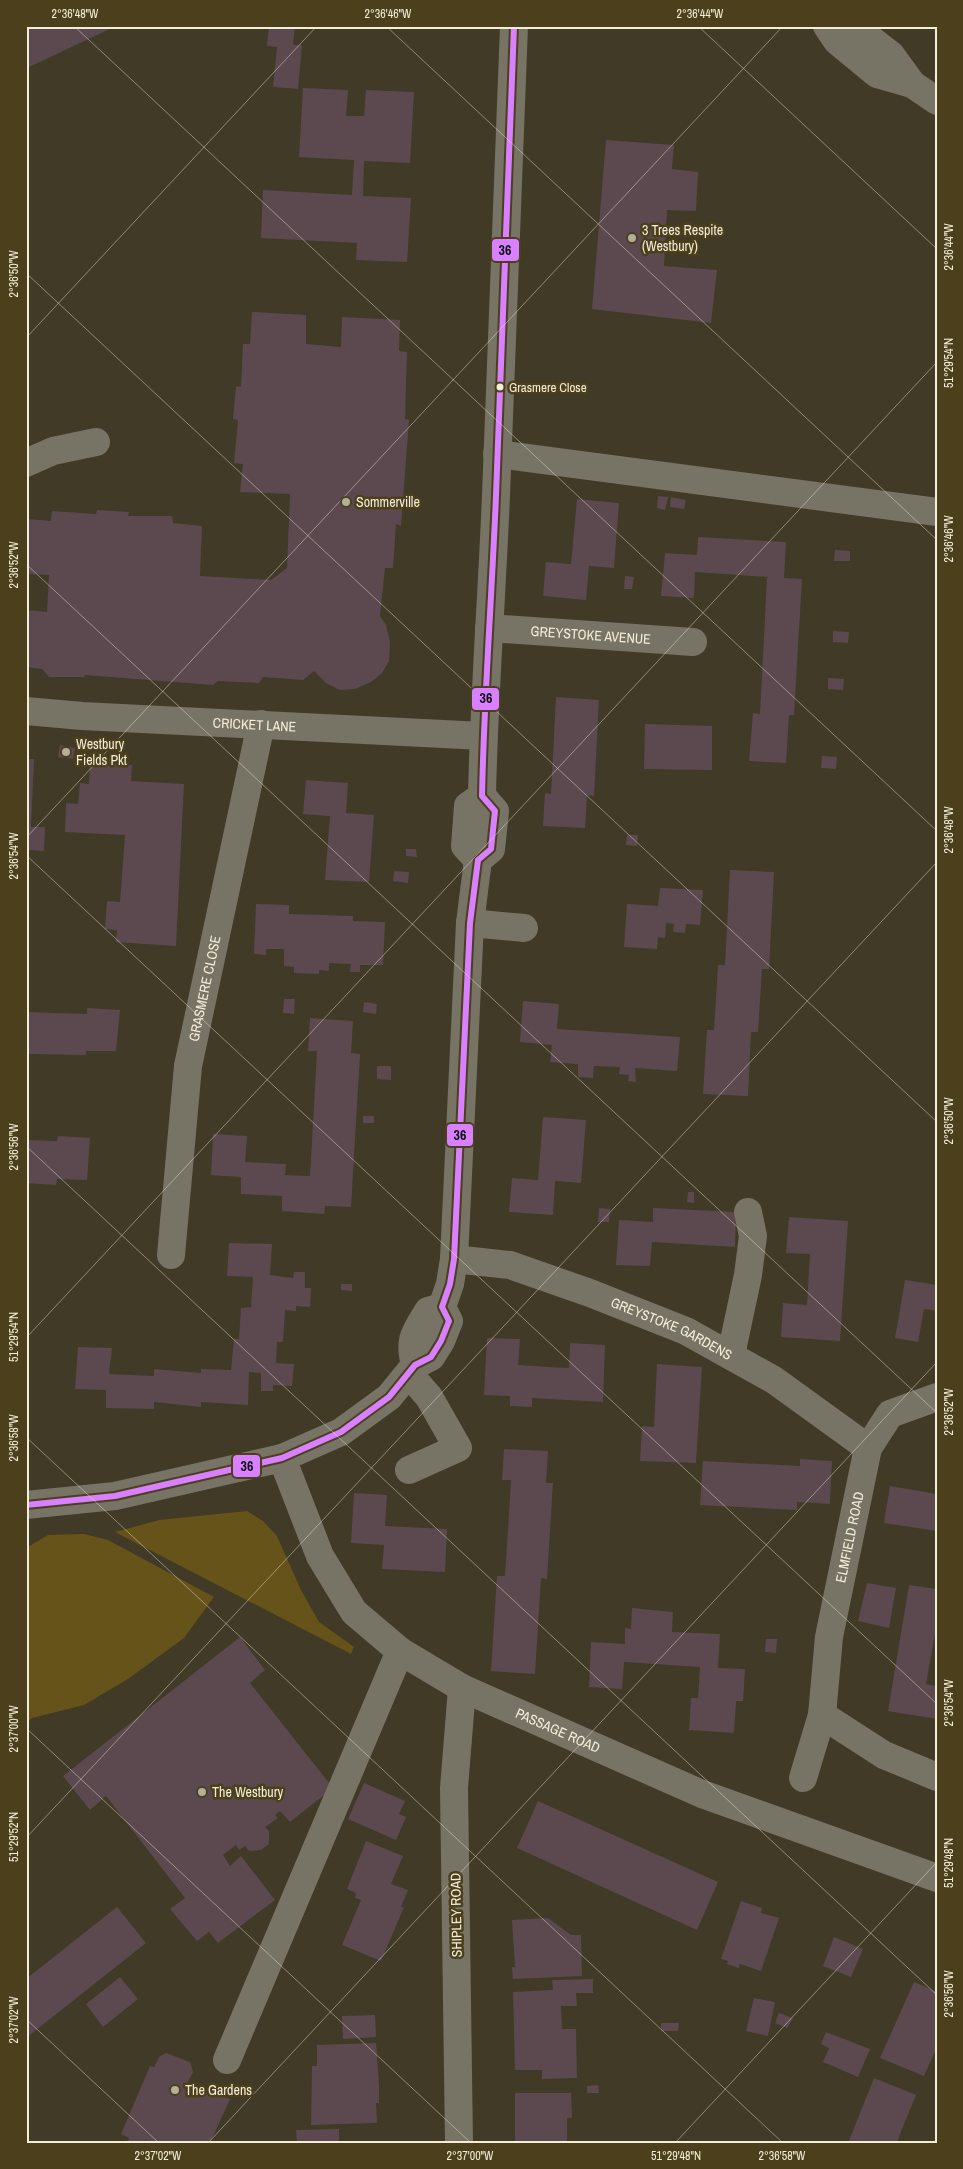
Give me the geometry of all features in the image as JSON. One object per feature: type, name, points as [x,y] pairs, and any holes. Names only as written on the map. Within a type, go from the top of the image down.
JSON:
[{"type":"street","points":[[26,1505],[115,1496],[282,1458],[341,1432],[367,1415],[389,1397],[412,1369],[430,1358],[441,1341],[449,1321],[442,1307],[450,1284],[454,1259],[470,923],[478,860],[465,846],[465,838],[468,806],[482,796],[514,26]]},
{"type":"street","points":[[827,26],[836,41],[877,74],[912,84],[937,101]]},
{"type":"street","points":[[854,26],[891,56],[912,84]]},
{"type":"street","points":[[26,463],[53,452],[96,442]]},
{"type":"street","points":[[497,454],[937,512]]},
{"type":"street","name":"GREYSTOKE AVENUE","points":[[489,628],[693,642]]},
{"type":"street","name":"CRICKET LANE","points":[[26,711],[82,716],[483,736]]},
{"type":"street","name":"GRASMERE CLOSE","points":[[171,1256],[188,1066],[261,724]]},
{"type":"street","points":[[470,923],[524,928]]},
{"type":"street","points":[[731,1356],[748,1275],[753,1236],[748,1212]]},
{"type":"street","name":"GREYSTOKE GARDENS","points":[[454,1259],[510,1265],[590,1292],[686,1331],[774,1380],[868,1448]]},
{"type":"street","points":[[409,1470],[458,1448],[412,1369]]},
{"type":"street","name":"ELMFIELD ROAD","points":[[803,1778],[822,1716],[829,1637],[868,1448],[890,1414],[937,1397]]},
{"type":"street","name":"PASSAGE ROAD","points":[[282,1458],[320,1556],[354,1612],[400,1652],[462,1688],[702,1794],[937,1878]]},
{"type":"street","points":[[227,2060],[400,1652]]},
{"type":"street","name":"SHIPLEY ROAD","points":[[459,2143],[454,1788],[462,1688]]},
{"type":"street","points":[[822,1716],[884,1755],[937,1777]]},
{"type":"shaded area","points":[[247,1511],[263,1521],[277,1536],[301,1590],[319,1622],[354,1647],[351,1654],[115,1532],[159,1520]]},
{"type":"shaded area","points":[[84,1534],[108,1540],[214,1597],[184,1638],[128,1679],[84,1705],[32,1718],[26,1723],[26,1548],[48,1535]]},
{"type":"building","points":[[26,26],[116,26],[27,68]]},
{"type":"building","points":[[269,26],[295,26],[293,45],[302,45],[298,89],[273,87],[277,47],[267,46]]},
{"type":"building","points":[[303,88],[348,90],[346,116],[364,116],[366,90],[414,92],[410,163],[364,161],[363,196],[411,198],[407,262],[356,260],[357,243],[261,238],[263,190],[352,195],[354,160],[299,157]]},
{"type":"building","name":"3 Trees Respite (Westbury)","points":[[606,140],[674,145],[672,169],[698,172],[696,211],[667,210],[664,266],[717,270],[711,323],[592,309]]},
{"type":"building","name":"Sommerville","points":[[252,312],[306,315],[306,344],[341,347],[342,317],[400,320],[399,351],[407,352],[405,419],[409,420],[401,526],[396,524],[393,568],[385,568],[380,616],[386,625],[390,642],[389,661],[382,673],[371,682],[355,689],[340,690],[326,683],[314,671],[303,680],[263,677],[259,683],[218,681],[213,685],[85,675],[84,677],[49,677],[42,669],[26,667],[26,610],[47,612],[49,575],[26,574],[26,519],[51,521],[52,511],[96,514],[97,510],[129,512],[128,516],[172,516],[173,523],[202,526],[200,576],[271,580],[287,568],[290,494],[240,492],[243,464],[234,463],[238,420],[233,419],[236,386],[241,387],[243,344],[250,344]]},
{"type":"building","points":[[658,496],[668,497],[665,510],[657,508]]},
{"type":"building","points":[[671,497],[686,500],[684,509],[670,507]]},
{"type":"building","points":[[577,499],[619,503],[614,568],[589,566],[586,600],[543,596],[546,562],[571,564]]},
{"type":"building","points":[[698,537],[786,542],[784,578],[802,579],[794,715],[789,715],[786,763],[749,761],[753,713],[760,714],[767,578],[769,577],[695,572],[694,598],[661,596],[665,553],[697,555]]},
{"type":"building","points":[[835,550],[850,551],[850,561],[834,561]]},
{"type":"building","points":[[625,576],[634,577],[632,589],[624,589]]},
{"type":"building","points":[[833,631],[849,632],[848,643],[833,642]]},
{"type":"building","points":[[828,678],[844,679],[843,690],[828,689]]},
{"type":"building","points":[[556,697],[599,700],[594,796],[587,795],[585,828],[543,826],[545,793],[551,794]]},
{"type":"building","points":[[645,724],[712,726],[712,770],[644,769]]},
{"type":"building","name":"Westbury Fields Pkt","points":[[60,745],[75,748],[73,759],[58,757]]},
{"type":"building","points":[[822,756],[837,757],[836,769],[821,768]]},
{"type":"building","points":[[26,759],[34,759],[31,827],[45,827],[44,851],[28,850],[28,864]]},
{"type":"building","points":[[90,763],[132,765],[131,781],[184,784],[176,946],[116,942],[117,930],[105,929],[107,901],[120,902],[125,835],[65,832],[66,803],[78,804],[80,783],[89,784]]},
{"type":"building","points":[[306,780],[348,783],[346,813],[374,815],[369,882],[325,880],[330,816],[303,814]]},
{"type":"building","points":[[627,835],[638,835],[637,846],[626,845]]},
{"type":"building","points":[[406,849],[416,849],[417,857],[406,856]]},
{"type":"building","points":[[730,870],[774,872],[769,969],[762,969],[758,1032],[751,1032],[748,1096],[703,1094],[707,1030],[714,1030],[718,965],[725,965]]},
{"type":"building","points":[[394,871],[409,872],[408,883],[393,881]]},
{"type":"building","points":[[660,888],[703,890],[700,925],[686,924],[685,933],[673,932],[674,924],[666,923],[665,938],[658,937],[657,949],[624,947],[627,904],[658,906]]},
{"type":"building","points":[[256,904],[289,905],[289,914],[353,916],[353,921],[385,922],[383,965],[360,965],[360,972],[350,972],[351,964],[329,963],[329,971],[319,970],[319,974],[294,973],[294,967],[284,966],[284,949],[266,949],[266,955],[254,954]]},
{"type":"building","points":[[284,999],[295,999],[294,1014],[283,1013]]},
{"type":"building","points":[[523,1001],[559,1004],[557,1029],[680,1037],[677,1071],[635,1068],[636,1082],[628,1081],[629,1075],[619,1074],[620,1067],[594,1066],[593,1078],[578,1077],[578,1064],[550,1062],[552,1045],[520,1042]]},
{"type":"building","points":[[364,1002],[377,1004],[376,1014],[363,1012]]},
{"type":"building","points":[[87,1008],[120,1010],[116,1051],[86,1051],[86,1055],[26,1054],[26,1012],[87,1014]]},
{"type":"building","points":[[310,1018],[353,1021],[351,1053],[360,1054],[351,1207],[325,1206],[324,1214],[282,1211],[282,1196],[241,1194],[241,1177],[211,1175],[213,1134],[247,1136],[245,1162],[286,1164],[285,1175],[310,1176],[317,1051],[308,1051]]},
{"type":"building","points":[[377,1066],[391,1066],[391,1080],[377,1079]]},
{"type":"building","points":[[363,1116],[374,1116],[374,1123],[363,1123]]},
{"type":"building","points":[[543,1117],[586,1120],[581,1183],[555,1181],[553,1215],[509,1212],[512,1178],[538,1180]]},
{"type":"building","points":[[58,1136],[90,1138],[87,1180],[57,1179],[56,1185],[26,1183],[26,1140],[57,1141]]},
{"type":"building","points":[[688,1192],[694,1192],[694,1203],[687,1202]]},
{"type":"building","points":[[599,1208],[610,1209],[609,1222],[598,1222]]},
{"type":"building","points":[[653,1208],[736,1212],[735,1247],[652,1242],[650,1266],[616,1265],[619,1220],[653,1222]]},
{"type":"building","points":[[789,1217],[848,1221],[840,1341],[781,1337],[783,1303],[807,1305],[810,1254],[786,1253]]},
{"type":"building","points":[[229,1243],[272,1244],[270,1275],[293,1278],[294,1272],[305,1272],[305,1288],[311,1288],[310,1307],[296,1306],[296,1311],[285,1310],[283,1342],[277,1342],[276,1363],[294,1364],[292,1386],[273,1385],[273,1391],[261,1391],[261,1373],[249,1372],[248,1405],[201,1402],[201,1407],[154,1402],[154,1409],[106,1408],[106,1390],[75,1389],[78,1347],[112,1348],[109,1374],[154,1376],[154,1369],[201,1373],[201,1369],[231,1370],[234,1339],[239,1339],[241,1308],[251,1307],[253,1277],[227,1276]]},
{"type":"building","points":[[905,1280],[937,1285],[937,1311],[924,1309],[918,1342],[895,1338]]},
{"type":"building","points":[[341,1284],[352,1284],[352,1291],[341,1290]]},
{"type":"building","points":[[487,1338],[520,1339],[518,1365],[548,1367],[569,1368],[570,1343],[605,1345],[603,1402],[532,1398],[532,1407],[510,1406],[510,1396],[484,1395]]},
{"type":"building","points":[[657,1364],[702,1367],[696,1463],[640,1461],[642,1426],[654,1427]]},
{"type":"building","points":[[504,1449],[548,1451],[546,1483],[553,1483],[547,1579],[541,1578],[535,1674],[491,1671],[497,1576],[505,1576],[511,1480],[502,1480]]},
{"type":"building","points":[[800,1459],[832,1461],[830,1504],[797,1502],[797,1510],[700,1505],[703,1461],[800,1466]]},
{"type":"building","points":[[890,1486],[937,1494],[937,1531],[884,1523]]},
{"type":"building","points":[[354,1493],[387,1495],[385,1526],[447,1529],[445,1572],[382,1569],[384,1545],[351,1543]]},
{"type":"building","points":[[867,1583],[896,1588],[889,1628],[858,1621]]},
{"type":"building","points":[[909,1585],[937,1589],[937,1623],[926,1684],[937,1686],[937,1719],[888,1711]]},
{"type":"building","points":[[632,1608],[673,1612],[672,1632],[720,1634],[718,1668],[745,1669],[743,1701],[736,1701],[734,1733],[689,1730],[691,1698],[698,1698],[700,1667],[624,1662],[622,1689],[589,1687],[591,1642],[625,1644],[625,1628],[631,1629]]},
{"type":"building","name":"The Westbury","points":[[240,1637],[265,1670],[250,1683],[333,1788],[290,1822],[280,1811],[275,1815],[278,1818],[265,1827],[269,1831],[269,1844],[261,1850],[249,1851],[245,1846],[239,1850],[236,1845],[223,1855],[230,1866],[241,1856],[275,1900],[218,1943],[209,1932],[197,1941],[170,1909],[185,1898],[106,1796],[90,1810],[63,1776]]},
{"type":"building","points":[[766,1639],[777,1639],[776,1653],[765,1652]]},
{"type":"building","points":[[364,1783],[405,1801],[399,1814],[406,1817],[396,1840],[348,1819]]},
{"type":"building","points":[[538,1801],[718,1882],[697,1930],[517,1848]]},
{"type":"building","points":[[366,1841],[403,1856],[391,1884],[408,1890],[401,1907],[404,1907],[381,1961],[342,1945],[361,1900],[355,1898],[356,1893],[347,1889]]},
{"type":"building","points":[[741,1901],[762,1908],[761,1913],[779,1918],[761,1971],[740,1964],[739,1968],[727,1964],[728,1961],[721,1959]]},
{"type":"building","points":[[117,1907],[146,1943],[26,2038],[26,1979]]},
{"type":"building","points":[[548,1918],[571,1935],[581,1935],[582,1976],[513,1979],[512,1967],[515,1967],[512,1920]]},
{"type":"building","points":[[834,1937],[863,1949],[851,1977],[823,1966]]},
{"type":"building","points":[[120,1977],[138,1999],[103,2027],[86,2004]]},
{"type":"building","points":[[593,1979],[593,1993],[576,1993],[577,2006],[561,2006],[562,2029],[576,2029],[577,2078],[542,2079],[542,2070],[515,2070],[513,1992],[553,1990],[552,1980]]},
{"type":"building","points":[[914,1982],[937,1992],[937,2047],[924,2076],[880,2058]]},
{"type":"building","points":[[754,1998],[775,2002],[768,2036],[746,2031]]},
{"type":"building","points":[[779,2013],[793,2018],[787,2028],[775,2023]]},
{"type":"building","points":[[375,2015],[376,2037],[343,2039],[342,2016]]},
{"type":"building","points":[[661,2023],[679,2023],[678,2031],[661,2031]]},
{"type":"building","points":[[826,2032],[870,2049],[858,2077],[823,2062],[829,2048],[821,2044]]},
{"type":"building","points":[[376,2043],[379,2085],[379,2103],[376,2103],[377,2123],[311,2125],[312,2066],[317,2066],[317,2045]]},
{"type":"building","name":"The Gardens","points":[[166,2053],[190,2062],[193,2072],[188,2082],[230,2099],[210,2143],[127,2143],[129,2138],[121,2134],[150,2066],[154,2067],[159,2057]]},
{"type":"building","points":[[874,2078],[916,2095],[897,2143],[848,2143]]},
{"type":"building","points":[[598,2085],[599,2093],[587,2093],[587,2086]]},
{"type":"building","points":[[515,2093],[571,2093],[572,2118],[567,2118],[567,2143],[515,2143]]},
{"type":"building","points":[[339,2129],[339,2143],[297,2143],[296,2130]]},
{"type":"transit line","name":"36","points":[[26,1505],[115,1496],[282,1458],[341,1432],[389,1397],[415,1365],[431,1357],[441,1341],[449,1321],[442,1307],[450,1284],[454,1259],[470,923],[478,860],[491,849],[495,811],[482,796],[514,26]]},
{"type":"place","name":"3 Trees Respite (Westbury)","points":[[632,238]]},
{"type":"place","name":"Grasmere Close","points":[[500,387]]},
{"type":"place","name":"Sommerville","points":[[346,502]]},
{"type":"place","name":"Westbury Fields Pkt","points":[[66,752]]},
{"type":"place","name":"The Westbury","points":[[202,1792]]},
{"type":"place","name":"The Gardens","points":[[175,2090]]}]
